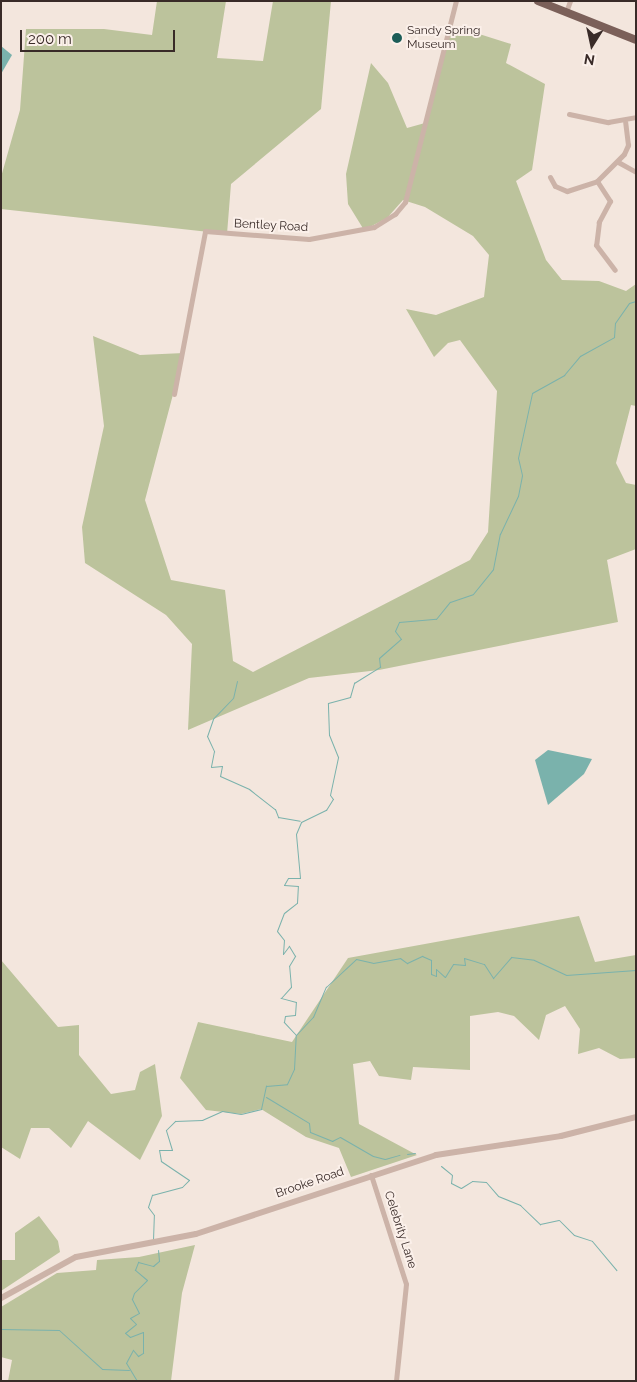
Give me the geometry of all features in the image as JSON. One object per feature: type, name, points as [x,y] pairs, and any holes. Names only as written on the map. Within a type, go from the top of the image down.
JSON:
[{"type":"main road","points":[[538,1],[636,40]]},
{"type":"street","name":"Bentley Road","points":[[174,394],[205,232],[309,239],[374,227],[405,202],[456,1]]},
{"type":"street","points":[[566,12],[570,1]]},
{"type":"street","points":[[569,114],[625,122],[636,117]]},
{"type":"street","points":[[550,177],[555,186],[568,191],[597,181],[618,162],[628,145],[625,122]]},
{"type":"street","points":[[618,162],[636,172]]},
{"type":"street","points":[[597,181],[610,201],[599,222],[596,245],[616,270]]},
{"type":"street","name":"Brooke Road","points":[[1,1298],[67,1259],[196,1234],[370,1175],[436,1155],[561,1136],[636,1117]]},
{"type":"street","name":"Celebrity Lane","points":[[370,1175],[406,1284],[396,1381]]},
{"type":"green space","points":[[157,1],[226,1],[217,58],[263,61],[273,1],[331,1],[321,109],[231,184],[227,234],[1,209],[1,177],[20,110],[26,29],[104,29],[152,35]]},
{"type":"green space","points":[[457,27],[511,44],[506,63],[545,84],[532,170],[516,181],[546,260],[562,280],[599,281],[626,291],[636,284],[636,406],[631,405],[616,463],[626,483],[636,485],[636,549],[607,560],[618,622],[379,670],[309,678],[188,730],[192,644],[166,615],[85,563],[82,527],[104,426],[93,336],[140,355],[184,353],[145,500],[171,580],[225,590],[233,661],[253,672],[470,560],[488,532],[497,391],[460,340],[448,343],[434,357],[406,309],[436,315],[484,297],[489,255],[473,236],[425,207],[403,200],[387,218],[364,230],[348,204],[346,174],[371,63],[388,83],[407,128],[425,123],[448,30]]},
{"type":"green space","points":[[579,916],[595,962],[636,955],[636,1058],[620,1059],[599,1048],[578,1054],[580,1029],[565,1006],[546,1015],[539,1040],[514,1016],[498,1012],[470,1016],[470,1070],[413,1067],[411,1080],[379,1076],[370,1061],[353,1064],[359,1124],[417,1155],[351,1177],[339,1148],[306,1137],[261,1109],[241,1114],[206,1110],[180,1078],[198,1022],[292,1042],[348,958]]},
{"type":"green space","points":[[1,960],[58,1027],[79,1025],[79,1055],[111,1094],[135,1090],[140,1072],[155,1064],[162,1116],[140,1160],[88,1121],[71,1148],[49,1128],[31,1128],[20,1159],[1,1147]]},
{"type":"green space","points":[[39,1216],[58,1241],[60,1252],[1,1291],[1,1260],[15,1260],[15,1233]]},
{"type":"green space","points":[[195,1245],[182,1293],[171,1381],[8,1381],[12,1360],[1,1357],[1,1307],[57,1273],[96,1270],[97,1260],[139,1257]]},
{"type":"water","points":[[1,46],[12,55],[1,74]]},
{"type":"water","points":[[548,750],[592,759],[584,774],[548,805],[535,760]]},
{"type":"waterway","points":[[153,1240],[154,1215],[148,1207],[152,1195],[182,1187],[189,1180],[161,1161],[159,1150],[172,1150],[166,1130],[175,1121],[202,1120],[222,1111],[241,1114],[261,1109],[266,1086],[287,1084],[294,1069],[296,1035],[284,1022],[285,1016],[295,1015],[296,1002],[281,998],[291,987],[289,966],[295,956],[289,946],[283,954],[284,940],[277,931],[284,913],[297,903],[298,886],[284,885],[288,878],[300,878],[296,834],[301,822],[326,810],[333,799],[330,795],[338,757],[329,735],[328,703],[350,697],[354,683],[380,667],[379,658],[401,639],[395,631],[399,622],[436,619],[450,602],[473,594],[493,569],[500,534],[518,496],[522,475],[518,458],[532,393],[564,375],[580,356],[614,337],[615,323],[629,303],[636,301]]},
{"type":"waterway","points":[[237,681],[233,698],[213,719],[207,736],[214,751],[211,767],[222,766],[220,776],[249,789],[275,809],[278,817],[300,821]]},
{"type":"waterway","points":[[296,1035],[313,1017],[326,987],[356,959],[373,963],[400,958],[407,963],[422,956],[431,960],[431,974],[436,976],[436,969],[445,977],[453,964],[465,965],[464,958],[484,964],[493,978],[511,957],[534,960],[566,975],[636,970]]},
{"type":"waterway","points":[[266,1097],[309,1123],[310,1132],[332,1141],[340,1137],[373,1156],[385,1159],[399,1155]]},
{"type":"waterway","points":[[407,1154],[415,1153]]},
{"type":"waterway","points":[[441,1166],[452,1175],[451,1183],[461,1188],[472,1181],[486,1182],[498,1196],[520,1205],[540,1224],[559,1220],[574,1235],[592,1241],[616,1270]]},
{"type":"waterway","points":[[137,1381],[126,1363],[133,1350],[138,1356],[143,1353],[143,1332],[130,1337],[125,1333],[136,1324],[130,1318],[139,1313],[132,1299],[134,1293],[147,1280],[135,1270],[138,1262],[153,1266],[159,1261],[158,1250]]},
{"type":"waterway","points":[[1,1329],[59,1330],[102,1369],[129,1370]]},
{"type":"place","name":"Sandy Spring Museum","points":[[397,38]]}]
